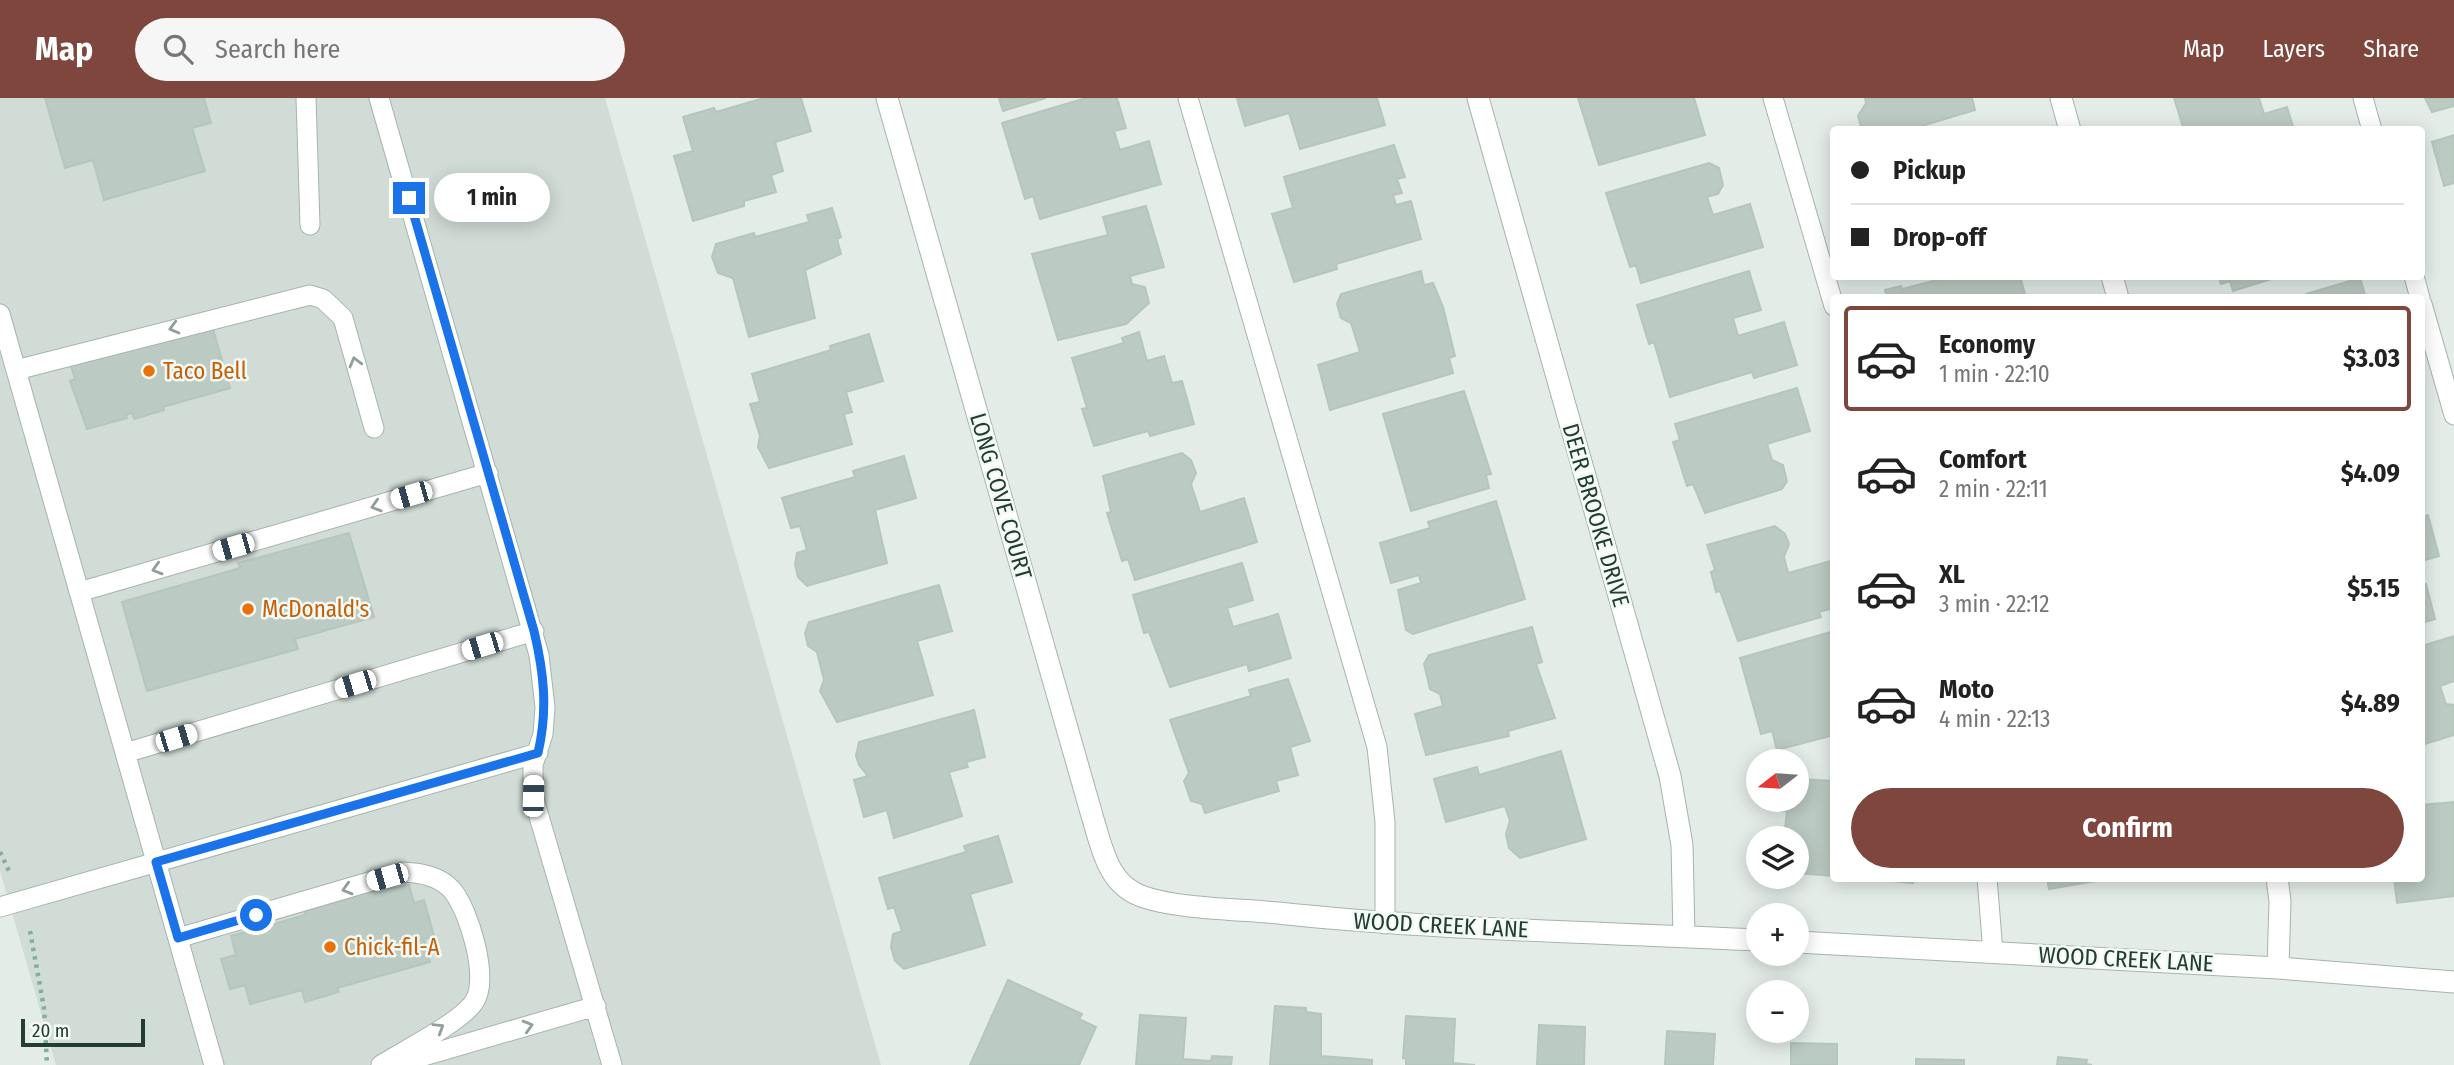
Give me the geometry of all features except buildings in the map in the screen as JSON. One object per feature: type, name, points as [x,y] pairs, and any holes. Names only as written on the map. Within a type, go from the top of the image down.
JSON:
[{"type":"street","name":"LONG COVE COURT","points":[[887,98],[1093,819],[1108,867],[1126,887]]},
{"type":"street","name":"DEER BROOKE DRIVE","points":[[1478,98],[1670,776],[1682,845],[1685,936]]},
{"type":"street","points":[[2061,98],[2069,126]]},
{"type":"street","points":[[2278,882],[2280,901],[2278,968]]},
{"type":"street","name":"WOOD CREEK LANE","points":[[1126,887],[1141,896],[1177,903],[1385,924],[1746,939]]},
{"type":"street","name":"WOOD CREEK LANE","points":[[1809,943],[2278,968],[2454,982]]},
{"type":"lane","points":[[306,98],[310,225]]},
{"type":"lane","points":[[379,98],[534,631],[544,680],[545,707],[538,753],[533,765],[533,796],[612,1065]]},
{"type":"lane","points":[[1188,98],[1377,747],[1385,821],[1385,924]]},
{"type":"lane","points":[[1773,98],[1830,294]]},
{"type":"lane","points":[[2363,98],[2371,126]]},
{"type":"lane","points":[[16,370],[310,295],[323,299],[343,318],[374,428]]},
{"type":"lane","points":[[0,314],[214,1065]]},
{"type":"lane","points":[[2425,314],[2454,415]]},
{"type":"lane","points":[[79,592],[488,473]]},
{"type":"lane","points":[[125,753],[534,631]]},
{"type":"lane","points":[[0,906],[538,753]]},
{"type":"lane","points":[[178,938],[404,872],[437,878],[451,889],[461,903],[482,973],[481,987],[467,1011],[382,1065]]},
{"type":"lane","points":[[1987,882],[1993,952]]},
{"type":"lane","points":[[391,1065],[596,1006]]},
{"type":"path","points":[[0,852],[22,901],[41,984],[47,1065]]},
{"type":"shaded area","points":[[0,98],[605,98],[881,1065],[56,1065],[0,871]]},
{"type":"place","name":"Taco Bell","points":[[149,371]]},
{"type":"place","name":"McDonald's","points":[[248,609]]},
{"type":"place","name":"Chick-fil-A","points":[[330,947]]},
{"type":"route","points":[[256,915],[178,938],[156,862],[538,753],[545,707],[540,655],[409,198]]}]
